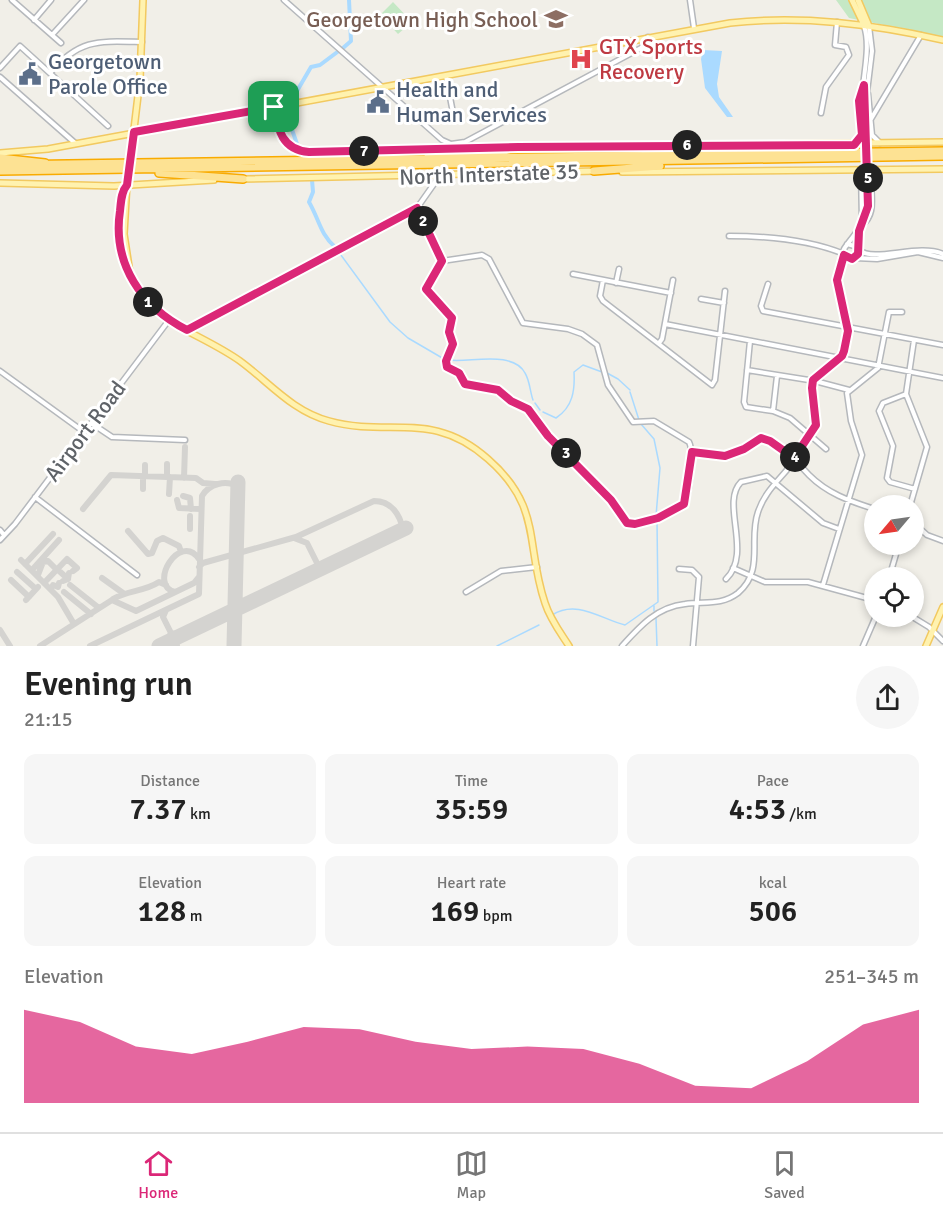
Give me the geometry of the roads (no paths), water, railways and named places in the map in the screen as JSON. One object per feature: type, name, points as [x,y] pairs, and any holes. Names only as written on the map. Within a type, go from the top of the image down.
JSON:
[{"type":"highway","points":[[614,146],[757,150],[772,154]]},
{"type":"highway","points":[[355,160],[505,151],[518,147]]},
{"type":"highway","points":[[0,165],[943,151]]},
{"type":"highway","points":[[0,171],[933,156],[943,158]]},
{"type":"highway","points":[[0,158],[34,159],[50,164]]},
{"type":"highway","points":[[594,171],[722,160]]},
{"type":"highway","points":[[117,169],[243,179]]},
{"type":"main road","points":[[130,273],[124,229],[127,182],[137,115],[143,0]]},
{"type":"main road","points":[[852,0],[866,25]]},
{"type":"main road","points":[[858,0],[866,25]]},
{"type":"main road","points":[[0,153],[75,144],[648,36],[750,20],[837,21],[943,40]]},
{"type":"main road","name":"North Interstate 35","points":[[274,107],[283,139],[293,148],[309,152],[943,142]]},
{"type":"main road","points":[[137,115],[141,126],[149,130]]},
{"type":"main road","name":"North Interstate 35","points":[[0,183],[114,186],[127,182],[441,174],[594,171],[862,172],[943,169]]},
{"type":"main road","points":[[127,182],[123,193],[118,239],[122,260],[145,298],[169,320],[230,354],[286,400],[316,416],[346,425],[421,427],[448,434],[472,447],[502,472],[520,498],[533,534],[537,567],[548,612],[569,646]]},
{"type":"main road","points":[[114,186],[123,193]]},
{"type":"main road","points":[[926,646],[943,607]]},
{"type":"street","points":[[34,20],[51,0]]},
{"type":"street","points":[[52,35],[84,0]]},
{"type":"street","points":[[284,0],[442,140],[451,144],[465,142],[641,48],[648,42],[648,36]]},
{"type":"street","points":[[690,0],[694,28]]},
{"type":"street","points":[[15,1],[61,43]]},
{"type":"street","points":[[821,113],[828,82],[849,55],[846,47],[835,45],[837,21]]},
{"type":"street","points":[[842,267],[853,258],[858,248],[859,231],[868,206],[865,106],[868,57],[866,25]]},
{"type":"street","points":[[871,119],[877,105],[922,35]]},
{"type":"street","points":[[50,73],[70,52],[90,43],[142,42]]},
{"type":"street","points":[[0,68],[20,46],[108,126]]},
{"type":"street","points":[[446,75],[453,113]]},
{"type":"street","points":[[0,77],[75,144]]},
{"type":"street","points":[[854,145],[862,135],[859,101],[866,85]]},
{"type":"street","points":[[865,106],[877,105]]},
{"type":"street","points":[[865,106],[871,119],[873,135],[880,144]]},
{"type":"street","points":[[862,135],[866,138],[873,135]]},
{"type":"street","points":[[861,225],[867,221],[872,211],[872,175],[876,170]]},
{"type":"street","points":[[861,225],[862,172],[872,175]]},
{"type":"street","points":[[187,330],[417,208],[441,174]]},
{"type":"street","points":[[417,208],[442,261]]},
{"type":"street","points":[[622,646],[639,627],[656,614],[674,606],[714,603],[730,598],[743,587],[751,575],[756,558],[757,515],[764,498],[811,434],[817,417],[812,382],[816,374],[839,358],[844,351],[847,327],[838,283],[847,244],[859,231]]},
{"type":"street","points":[[729,236],[752,236],[834,249],[853,258],[909,252],[935,252],[943,256]]},
{"type":"street","points":[[834,249],[854,244],[867,254],[884,256]]},
{"type":"street","points":[[487,257],[505,285],[521,321],[576,332],[597,345],[608,385],[633,422],[654,421],[683,437],[692,452],[684,504],[658,518],[629,524],[621,517],[609,497],[548,436],[528,409],[511,401],[498,390],[465,384],[459,373],[448,369],[446,363],[453,344],[449,332],[452,318],[426,289],[442,261],[487,257]]},
{"type":"street","points":[[616,283],[619,269]]},
{"type":"street","points":[[573,274],[671,293]]},
{"type":"street","points":[[603,280],[601,298],[715,384],[725,291]]},
{"type":"street","points":[[659,343],[673,280]]},
{"type":"street","points":[[768,284],[761,306],[763,311],[943,345]]},
{"type":"street","points":[[701,299],[724,303]]},
{"type":"street","points":[[823,585],[862,455],[849,411],[847,395],[849,390],[876,371],[879,366],[889,312],[902,312]]},
{"type":"street","name":"Airport Road","points":[[0,540],[169,320]]},
{"type":"street","points":[[665,324],[943,378]]},
{"type":"street","points":[[913,495],[927,447],[906,394],[915,340]]},
{"type":"street","points":[[750,341],[744,404],[748,408],[773,411],[790,418],[826,449]]},
{"type":"street","points":[[747,370],[849,390]]},
{"type":"street","points":[[0,371],[84,432]]},
{"type":"street","points":[[773,411],[777,376]]},
{"type":"street","points":[[906,394],[881,404],[879,411],[893,446],[886,478],[890,482],[915,489]]},
{"type":"street","points":[[91,423],[112,437],[185,440]]},
{"type":"street","points":[[692,452],[725,456],[744,449],[761,438],[770,441],[794,458],[810,476],[835,495],[864,506]]},
{"type":"street","points":[[726,579],[733,568],[738,548],[734,500],[736,488],[741,482],[763,476],[775,483],[823,523],[839,529]]},
{"type":"street","points":[[35,497],[137,575]]},
{"type":"street","points":[[0,530],[4,535]]},
{"type":"street","points":[[924,532],[943,541]]},
{"type":"street","points":[[466,592],[501,571],[537,567]]},
{"type":"street","points":[[733,568],[775,584],[808,582],[864,597]]},
{"type":"street","points":[[679,569],[692,570],[699,576],[693,646]]},
{"type":"street","points":[[924,625],[943,641]]},
{"type":"street","points":[[863,646],[871,627]]},
{"type":"water","points":[[703,50],[722,51],[717,84],[719,97],[733,117],[727,117],[705,88],[701,59]]},
{"type":"waterway","points":[[343,48],[351,41],[349,0]]},
{"type":"waterway","points":[[297,99],[297,91],[311,67],[320,65],[340,50]]},
{"type":"waterway","points":[[297,144],[290,124],[298,105]]},
{"type":"waterway","points":[[312,180],[313,192],[309,202],[323,232],[335,247]]},
{"type":"waterway","points":[[338,251],[390,322],[408,338],[444,359]]},
{"type":"waterway","points":[[449,360],[490,359],[511,362],[525,373],[533,400]]},
{"type":"waterway","points":[[543,412],[556,418],[562,414],[572,398],[574,372],[583,365],[602,372]]},
{"type":"waterway","points":[[607,373],[630,390]]},
{"type":"waterway","points":[[630,392],[639,420]]},
{"type":"waterway","points":[[535,403],[540,410]]},
{"type":"waterway","points":[[641,424],[654,439],[660,468],[656,516]]},
{"type":"waterway","points":[[552,615],[571,609],[580,610],[625,625],[658,602],[657,521]]},
{"type":"waterway","points":[[654,606],[654,611]]},
{"type":"waterway","points":[[656,618],[657,646]]},
{"type":"waterway","points":[[497,646],[539,625]]},
{"type":"place","name":"Georgetown High School","points":[[556,19]]},
{"type":"place","name":"GTX Sports Recovery","points":[[581,59]]},
{"type":"place","name":"Georgetown Parole Office","points":[[30,74]]},
{"type":"place","name":"Health and Human Services","points":[[378,102]]}]
